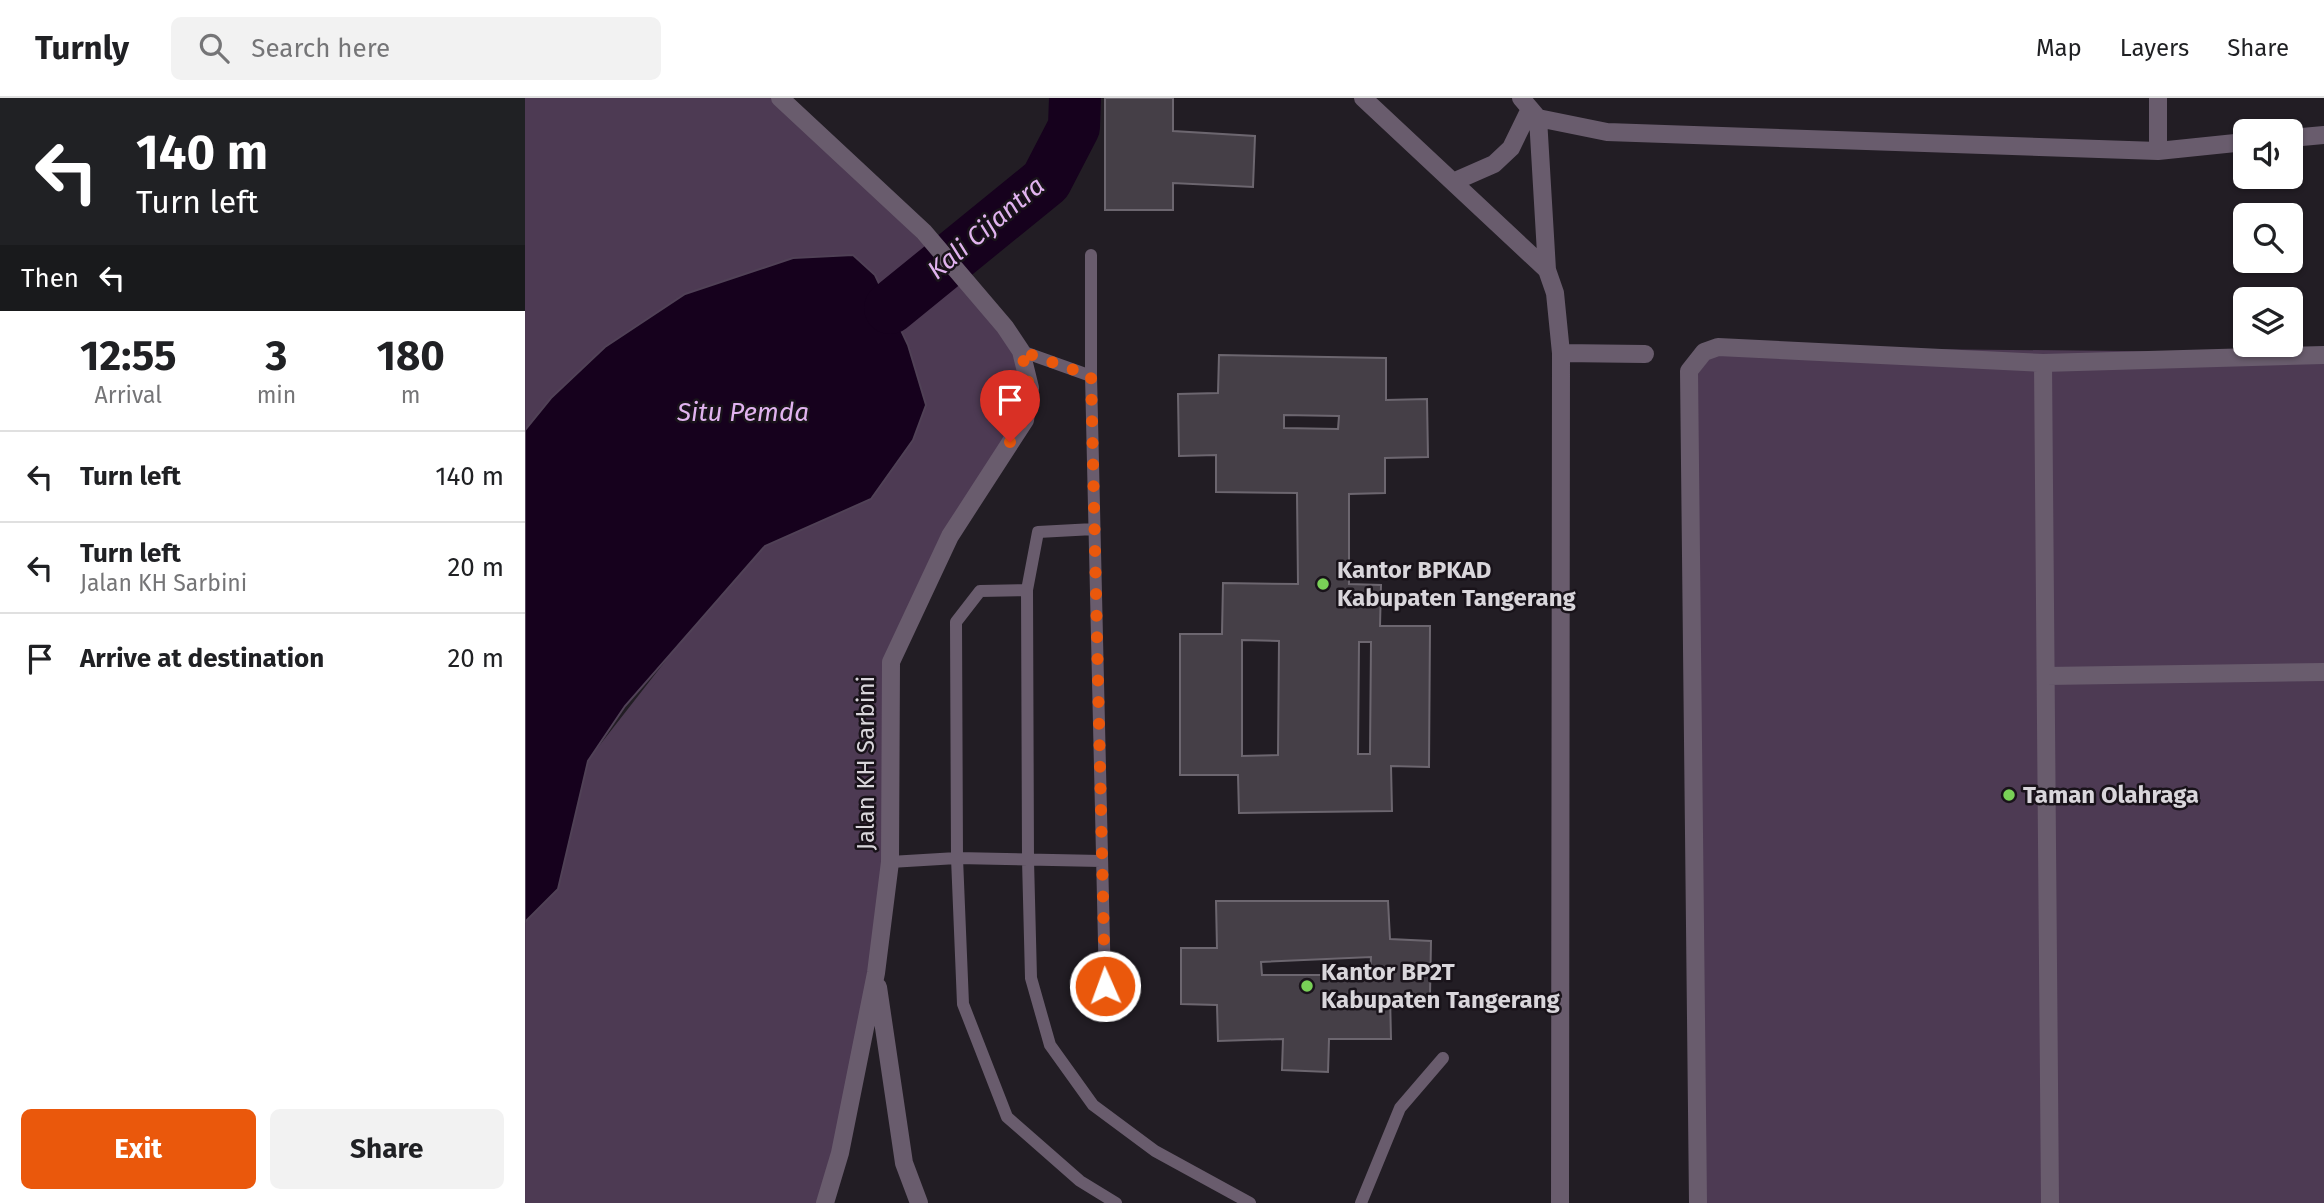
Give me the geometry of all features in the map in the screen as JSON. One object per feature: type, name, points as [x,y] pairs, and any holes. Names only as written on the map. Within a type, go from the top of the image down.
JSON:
[{"type":"street","name":"Jalan KH Sarbini","points":[[780,98],[924,232],[1005,327],[1021,351],[1030,388],[1024,419],[950,536],[891,662],[890,862],[876,973],[840,1153],[825,1203]]},
{"type":"street","points":[[1363,98],[1547,270]]},
{"type":"street","points":[[2158,98],[2158,151]]},
{"type":"street","points":[[1453,182],[1494,163],[1511,148],[1530,108]]},
{"type":"street","points":[[1530,108],[1607,132],[2158,151],[2233,143]]},
{"type":"street","points":[[1530,108],[1547,270],[1555,293],[1561,353],[1560,1203]]},
{"type":"street","points":[[2303,137],[2324,135]]},
{"type":"street","points":[[1698,1203],[1689,372],[1704,352],[1718,347],[2043,363],[2324,355]]},
{"type":"street","points":[[1561,353],[1645,354]]},
{"type":"street","points":[[2043,363],[2050,1203]]},
{"type":"street","points":[[2046,676],[2324,672]]},
{"type":"street","name":"Jalan KH Sarbini","points":[[876,973],[904,1163],[919,1203]]},
{"type":"lane","points":[[1091,255],[1091,376],[1105,986]]},
{"type":"lane","points":[[1021,351],[1091,376]]},
{"type":"lane","points":[[1094,529],[1038,532],[1027,590],[1031,978],[1050,1045],[1093,1105],[1155,1151],[1250,1203]]},
{"type":"lane","points":[[1027,590],[980,591],[956,622],[957,858],[963,1004],[1007,1117],[1080,1181],[1116,1203]]},
{"type":"lane","points":[[890,862],[957,858],[1101,860]]},
{"type":"lane","points":[[1361,1203],[1400,1108],[1443,1058]]},
{"type":"shaded area","points":[[525,98],[780,98],[1005,327],[1029,404],[895,650],[890,862],[823,1203],[525,1203],[525,913],[558,889],[588,760],[674,650],[765,546],[871,499],[913,440],[926,405],[908,345],[875,275],[605,347],[551,398],[525,430]]},
{"type":"shaded area","name":"Taman Olahraga","points":[[1718,347],[2233,352],[2233,357],[2303,357],[2303,353],[2324,353],[2324,1203],[1698,1203],[1688,387]]},
{"type":"water","name":"Situ Pemda","points":[[853,255],[875,275],[908,345],[926,405],[913,440],[871,499],[765,546],[625,706],[588,761],[558,889],[525,922],[525,430],[551,398],[605,347],[685,294],[793,258]]},
{"type":"building","points":[[1105,98],[1173,98],[1173,131],[1255,136],[1253,187],[1173,183],[1173,210],[1105,210]]},
{"type":"building","points":[[1219,355],[1386,358],[1386,400],[1427,399],[1428,457],[1385,458],[1385,493],[1349,494],[1349,584],[1381,585],[1380,626],[1430,626],[1429,767],[1391,766],[1392,811],[1239,813],[1238,775],[1180,775],[1180,634],[1222,634],[1223,583],[1298,584],[1297,493],[1216,492],[1216,455],[1179,456],[1178,394],[1218,393]],"holes":[[[1284,415],[1339,416],[1338,429],[1284,428]],[[1242,640],[1279,641],[1278,755],[1242,756]],[[1359,642],[1371,642],[1370,754],[1358,754]]]},
{"type":"building","points":[[1216,901],[1388,901],[1390,939],[1431,941],[1430,996],[1390,995],[1391,1039],[1329,1039],[1328,1072],[1282,1070],[1283,1039],[1218,1041],[1217,1005],[1181,1004],[1181,948],[1217,948]],"holes":[[[1371,957],[1370,975],[1262,975],[1261,962]]]},
{"type":"waterway","name":"Kali Cijantra","points":[[890,308],[1046,181],[1074,127],[1075,98]]},
{"type":"place","name":"Kantor BPKAD Kabupaten Tangerang","points":[[1323,584]]},
{"type":"place","name":"Taman Olahraga","points":[[2009,795]]},
{"type":"place","name":"Kantor BP2T Kabupaten Tangerang","points":[[1307,986]]},
{"type":"route","points":[[1010,442],[1024,419],[1029,404],[1030,388],[1021,351],[1091,376],[1105,986]]}]
